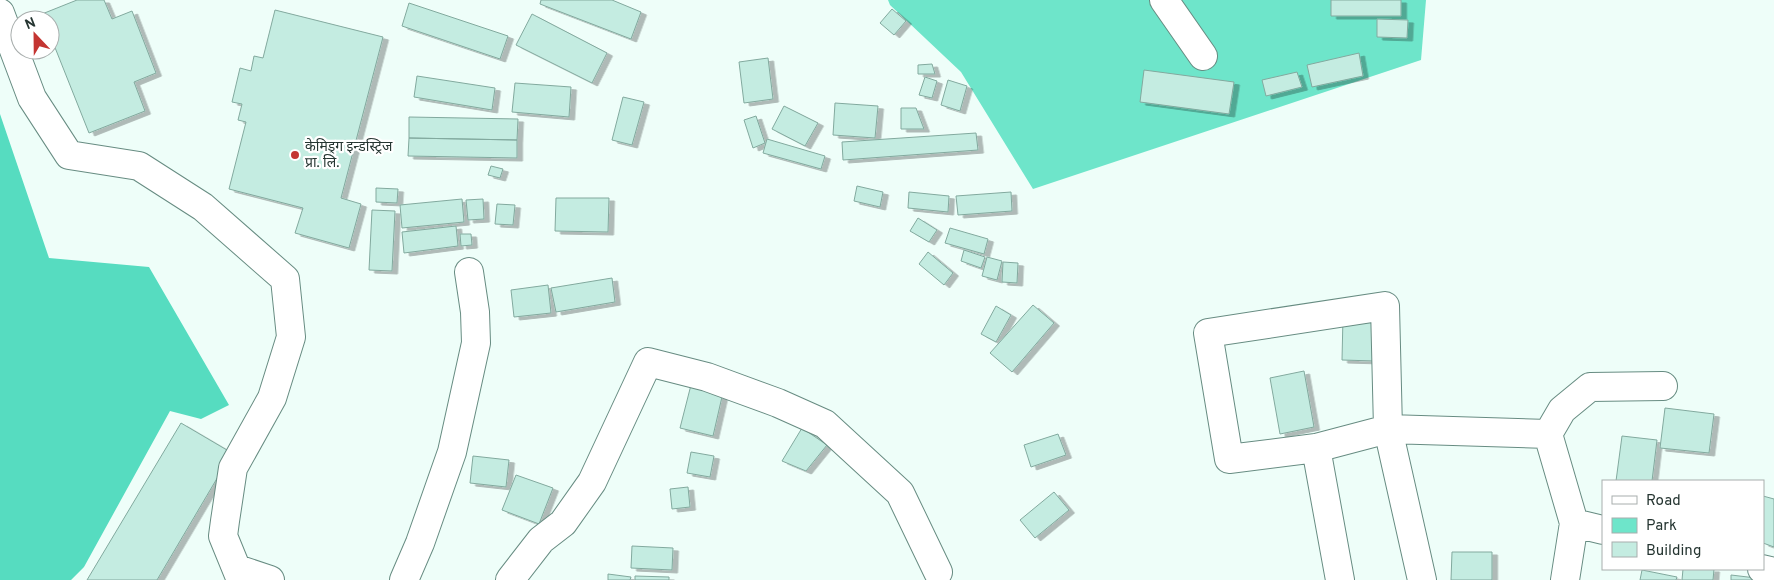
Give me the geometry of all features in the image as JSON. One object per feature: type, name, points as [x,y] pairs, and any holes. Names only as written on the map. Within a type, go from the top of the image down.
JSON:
[{"type":"street","points":[[1164,0],[1203,56]]},
{"type":"street","points":[[0,12],[32,98],[69,156],[140,166],[204,207],[285,279],[290,337],[272,398],[233,468],[223,536],[239,574],[270,580]]},
{"type":"street","points":[[404,580],[420,543],[452,452],[476,343],[476,312],[469,272]]},
{"type":"street","points":[[1422,580],[1388,429],[1385,306],[1208,333],[1230,459],[1316,448],[1388,429],[1548,434]]},
{"type":"street","points":[[510,580],[541,540],[563,523],[592,482],[648,362],[708,377],[778,403],[825,424],[900,493],[938,572]]},
{"type":"street","points":[[1565,580],[1574,523],[1548,434],[1562,410],[1590,387],[1663,386]]},
{"type":"street","points":[[1316,448],[1340,580]]},
{"type":"street","points":[[1574,523],[1602,530]]},
{"type":"street","points":[[532,580],[541,540]]},
{"type":"green space","points":[[888,0],[1426,0],[1421,60],[1033,189],[961,72],[890,5]]},
{"type":"green space","points":[[0,114],[49,258],[149,267],[229,405],[201,419],[170,411],[84,567],[71,580],[0,580]]},
{"type":"building","points":[[77,0],[104,0],[112,19],[132,11],[156,73],[134,82],[145,111],[89,133],[60,60],[60,10],[52,10]]},
{"type":"building","points":[[541,0],[612,0],[641,12],[631,39],[540,4]]},
{"type":"building","points":[[1331,0],[1401,0],[1401,16],[1331,16]]},
{"type":"building","points":[[409,3],[508,36],[500,59],[402,26]]},
{"type":"building","points":[[892,9],[906,21],[894,35],[880,23]]},
{"type":"building","name":"केमिड्रग इन्डस्ट्रिज प्रा. लि.","points":[[275,10],[383,37],[341,198],[361,204],[349,248],[295,233],[303,208],[229,189],[246,122],[238,120],[242,104],[232,102],[240,68],[251,71],[254,56],[263,58]]},
{"type":"building","points":[[532,14],[607,53],[592,83],[516,45]]},
{"type":"building","points":[[1377,19],[1408,20],[1407,38],[1377,37]]},
{"type":"building","points":[[1359,53],[1363,76],[1312,87],[1307,65]]},
{"type":"building","points":[[768,58],[773,99],[744,103],[739,62]]},
{"type":"building","points":[[932,64],[935,74],[918,74],[918,65]]},
{"type":"building","points":[[1144,70],[1234,82],[1229,114],[1140,102]]},
{"type":"building","points":[[1297,72],[1302,87],[1266,96],[1262,80]]},
{"type":"building","points":[[417,76],[495,88],[492,110],[414,97]]},
{"type":"building","points":[[925,77],[937,81],[932,98],[919,95]]},
{"type":"building","points":[[948,80],[967,86],[960,111],[941,105]]},
{"type":"building","points":[[515,83],[571,87],[569,117],[512,112]]},
{"type":"building","points":[[623,97],[644,102],[632,145],[612,140]]},
{"type":"building","points":[[835,103],[878,106],[875,138],[833,135]]},
{"type":"building","points":[[784,106],[818,123],[805,146],[772,129]]},
{"type":"building","points":[[901,108],[916,108],[924,129],[901,129]]},
{"type":"building","points":[[756,116],[765,143],[753,148],[744,120]]},
{"type":"building","points":[[409,117],[518,119],[517,140],[409,138]]},
{"type":"building","points":[[976,133],[978,150],[843,160],[842,142]]},
{"type":"building","points":[[409,138],[517,140],[517,158],[408,156]]},
{"type":"building","points":[[767,139],[825,156],[821,169],[763,153]]},
{"type":"building","points":[[491,166],[503,169],[500,178],[488,175]]},
{"type":"building","points":[[857,186],[883,192],[880,207],[854,201]]},
{"type":"building","points":[[376,188],[398,189],[397,203],[376,202]]},
{"type":"building","points":[[909,192],[949,196],[948,212],[908,208]]},
{"type":"building","points":[[1011,192],[1012,211],[958,215],[956,196]]},
{"type":"building","points":[[556,198],[609,198],[608,232],[555,231]]},
{"type":"building","points":[[462,199],[464,222],[402,228],[400,205]]},
{"type":"building","points":[[483,199],[484,219],[468,220],[466,200]]},
{"type":"building","points":[[497,204],[515,205],[513,225],[495,224]]},
{"type":"building","points":[[372,210],[395,211],[392,271],[369,270]]},
{"type":"building","points":[[918,218],[937,230],[929,242],[910,231]]},
{"type":"building","points":[[456,226],[458,246],[404,253],[402,232]]},
{"type":"building","points":[[950,228],[988,239],[984,254],[945,243]]},
{"type":"building","points":[[460,234],[471,234],[472,245],[461,246]]},
{"type":"building","points":[[964,250],[985,257],[981,268],[961,261]]},
{"type":"building","points":[[928,252],[953,273],[944,285],[919,264]]},
{"type":"building","points":[[987,257],[1002,261],[997,280],[982,276]]},
{"type":"building","points":[[1003,262],[1018,263],[1017,283],[1002,282]]},
{"type":"building","points":[[612,278],[615,302],[556,312],[551,288]]},
{"type":"building","points":[[548,285],[551,313],[514,317],[511,290]]},
{"type":"building","points":[[1033,305],[1054,323],[1012,372],[990,353]]},
{"type":"building","points":[[996,306],[1011,315],[996,342],[981,334]]},
{"type":"building","points":[[1343,316],[1377,317],[1375,361],[1342,360]]},
{"type":"building","points":[[1304,371],[1314,427],[1280,434],[1270,378]]},
{"type":"building","points":[[692,381],[724,388],[713,436],[680,428]]},
{"type":"building","points":[[1665,408],[1714,414],[1709,453],[1660,448]]},
{"type":"building","points":[[181,423],[232,453],[157,580],[87,580]]},
{"type":"building","points":[[802,428],[827,445],[806,471],[782,461]]},
{"type":"building","points":[[1058,434],[1066,455],[1031,467],[1024,445]]},
{"type":"building","points":[[1622,436],[1657,440],[1652,480],[1616,480]]},
{"type":"building","points":[[691,452],[714,456],[710,477],[687,473]]},
{"type":"building","points":[[473,456],[509,460],[506,487],[470,483]]},
{"type":"building","points":[[516,475],[553,488],[539,524],[502,510]]},
{"type":"building","points":[[688,487],[690,507],[672,509],[670,489]]},
{"type":"building","points":[[1054,492],[1069,510],[1035,538],[1020,520]]},
{"type":"building","points":[[1764,496],[1774,499],[1774,547],[1764,543]]},
{"type":"building","points":[[632,546],[673,548],[672,570],[631,568]]},
{"type":"building","points":[[1452,552],[1492,552],[1492,580],[1451,580]]},
{"type":"building","points":[[1642,570],[1677,577],[1676,580],[1640,580]]},
{"type":"building","points":[[1683,570],[1714,570],[1713,580],[1682,580]]},
{"type":"building","points":[[608,574],[631,577],[630,580],[608,580]]},
{"type":"building","points":[[1731,575],[1773,580],[1731,580]]},
{"type":"building","points":[[635,576],[669,577],[669,580],[635,580]]},
{"type":"place","name":"केमिड्रग इन्डस्ट्रिज प्रा. लि.","points":[[295,155]]}]
